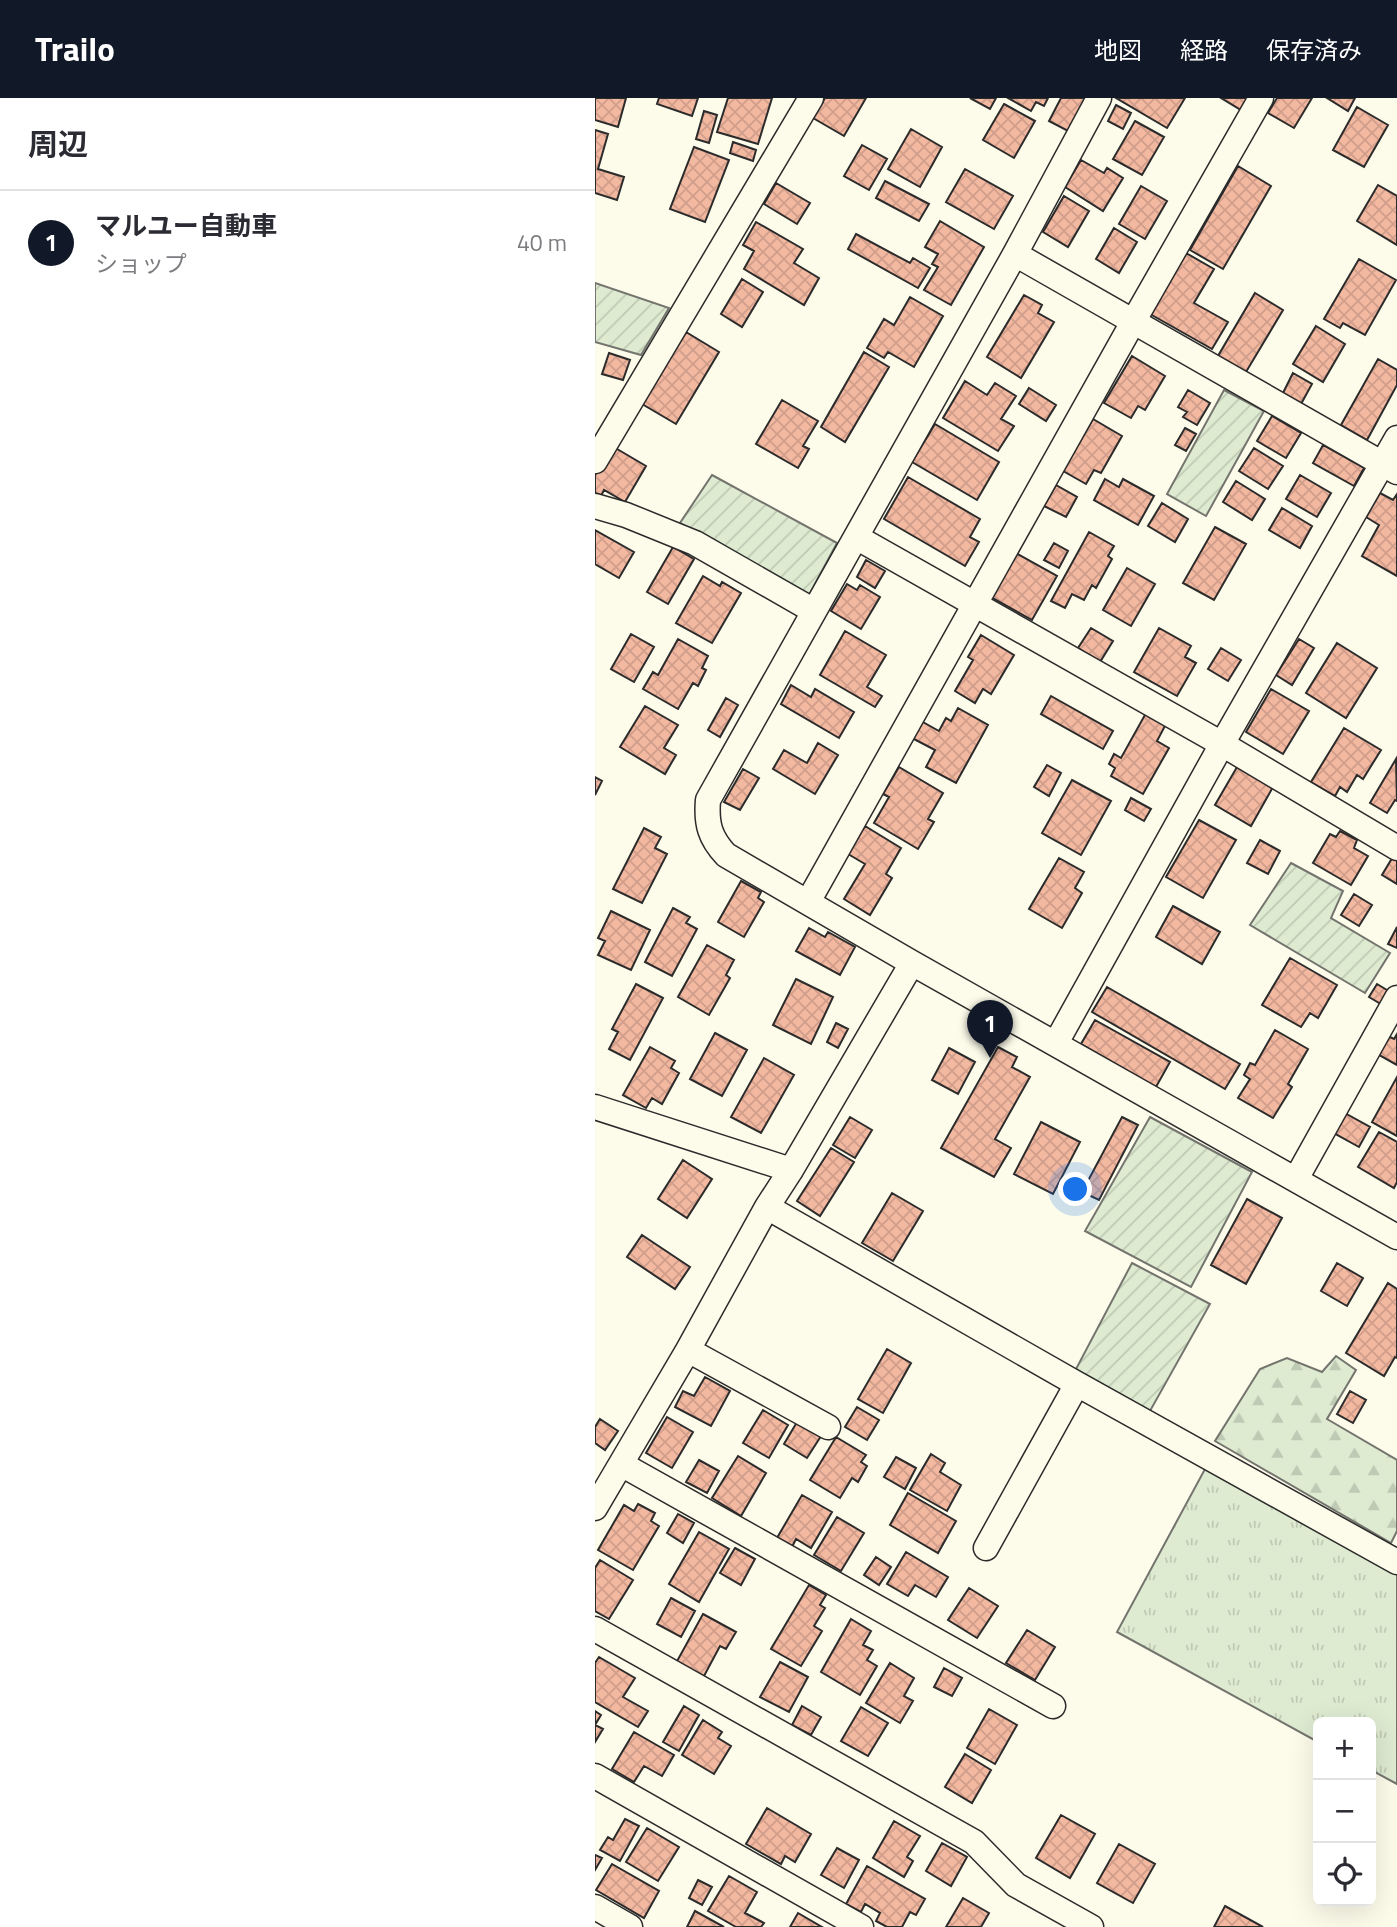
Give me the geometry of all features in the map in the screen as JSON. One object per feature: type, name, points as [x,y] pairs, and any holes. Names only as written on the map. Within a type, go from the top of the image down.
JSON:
[{"type":"street","points":[[595,460],[811,98]]},
{"type":"street","points":[[1099,98],[1015,254],[708,800],[707,816],[715,842],[726,855],[1397,1237]]},
{"type":"street","points":[[808,902],[1261,98]]},
{"type":"street","points":[[1015,254],[1390,468]]},
{"type":"street","points":[[1056,1044],[1222,744],[1390,468],[1397,438]]},
{"type":"street","points":[[595,506],[626,515],[695,543],[814,611]]},
{"type":"street","points":[[856,537],[1222,744],[1397,848]]},
{"type":"street","points":[[595,1508],[688,1350],[767,1207],[912,963]]},
{"type":"street","points":[[1296,1179],[1397,998]]},
{"type":"street","points":[[595,1107],[791,1170]]},
{"type":"street","points":[[767,1207],[1077,1384],[1396,1560]]},
{"type":"street","points":[[688,1350],[828,1427]]},
{"type":"street","points":[[986,1548],[1077,1384]]},
{"type":"street","points":[[621,1464],[1053,1706]]},
{"type":"street","points":[[595,1629],[974,1842],[1016,1885],[1091,1927]]},
{"type":"street","points":[[595,1776],[861,1927]]},
{"type":"street","points":[[595,1907],[630,1927]]},
{"type":"green space","points":[[595,283],[669,308],[641,355],[595,342]]},
{"type":"green space","points":[[1224,390],[1264,411],[1206,516],[1167,494]]},
{"type":"green space","points":[[712,475],[837,543],[809,595],[680,523]]},
{"type":"green space","points":[[1291,863],[1343,891],[1331,918],[1390,953],[1365,993],[1250,925]]},
{"type":"green space","points":[[1150,1117],[1252,1172],[1191,1287],[1085,1231]]},
{"type":"green space","points":[[1132,1263],[1210,1304],[1150,1411],[1076,1369]]},
{"type":"green space","points":[[1336,1356],[1356,1370],[1327,1419],[1397,1460],[1397,1531],[1391,1543],[1215,1441],[1260,1369],[1287,1358],[1322,1372]]},
{"type":"green space","points":[[1205,1469],[1397,1574],[1397,1784],[1376,1773],[1376,1717],[1313,1717],[1313,1739],[1117,1632]]},
{"type":"building","points":[[595,98],[626,98],[618,127],[595,120]]},
{"type":"building","points":[[659,98],[698,98],[692,116],[657,104]]},
{"type":"building","points":[[728,98],[772,98],[758,144],[717,132]]},
{"type":"building","points":[[825,98],[866,98],[844,136],[813,118]]},
{"type":"building","points":[[970,98],[996,98],[990,109]]},
{"type":"building","points":[[1008,98],[1048,98],[1044,106],[1036,102],[1031,111]]},
{"type":"building","points":[[1061,98],[1086,98],[1068,131],[1049,121]]},
{"type":"building","points":[[1116,98],[1185,98],[1167,128]]},
{"type":"building","points":[[1221,98],[1248,98],[1241,110]]},
{"type":"building","points":[[1277,98],[1312,98],[1294,128],[1268,113]]},
{"type":"building","points":[[1327,98],[1355,98],[1348,111]]},
{"type":"building","points":[[1004,104],[1035,121],[1014,158],[983,140]]},
{"type":"building","points":[[1116,105],[1131,113],[1123,129],[1108,121]]},
{"type":"building","points":[[1357,107],[1388,125],[1364,167],[1333,150]]},
{"type":"building","points":[[704,111],[717,115],[709,143],[696,139]]},
{"type":"building","points":[[1135,121],[1164,137],[1142,175],[1113,159]]},
{"type":"building","points":[[911,129],[942,147],[920,187],[888,169]]},
{"type":"building","points":[[595,130],[608,134],[598,169],[624,177],[617,200],[595,193]]},
{"type":"building","points":[[733,142],[756,150],[753,161],[730,153]]},
{"type":"building","points":[[862,145],[887,159],[869,190],[844,176]]},
{"type":"building","points":[[694,147],[729,160],[705,222],[670,209]]},
{"type":"building","points":[[1081,160],[1104,173],[1107,168],[1123,178],[1103,211],[1065,187]]},
{"type":"building","points":[[1238,166],[1271,186],[1223,269],[1190,250]]},
{"type":"building","points":[[965,169],[1013,196],[994,229],[946,202]]},
{"type":"building","points":[[885,181],[929,204],[919,221],[876,198]]},
{"type":"building","points":[[776,183],[810,203],[797,224],[764,204]]},
{"type":"building","points":[[1378,185],[1397,196],[1397,245],[1357,221]]},
{"type":"building","points":[[1141,186],[1167,201],[1145,239],[1119,224]]},
{"type":"building","points":[[1064,196],[1089,211],[1068,247],[1043,232]]},
{"type":"building","points":[[940,221],[984,247],[951,305],[924,290],[938,267],[932,264],[938,254],[925,247]]},
{"type":"building","points":[[756,222],[803,249],[794,263],[819,278],[804,305],[744,269],[754,251],[743,245]]},
{"type":"building","points":[[1114,228],[1137,242],[1119,273],[1096,259]]},
{"type":"building","points":[[856,234],[910,263],[913,258],[930,268],[918,288],[848,249]]},
{"type":"building","points":[[1186,253],[1214,269],[1194,303],[1228,322],[1212,349],[1150,314]]},
{"type":"building","points":[[1359,259],[1396,280],[1365,335],[1343,323],[1340,328],[1324,319]]},
{"type":"building","points":[[742,279],[763,292],[742,327],[721,314]]},
{"type":"building","points":[[1255,293],[1283,310],[1246,372],[1218,356]]},
{"type":"building","points":[[1024,295],[1042,305],[1038,313],[1054,322],[1021,378],[987,357]]},
{"type":"building","points":[[910,297],[943,316],[914,367],[888,352],[884,358],[867,348],[884,319],[894,325]]},
{"type":"building","points":[[1316,326],[1345,344],[1323,382],[1293,364]]},
{"type":"building","points":[[686,332],[719,352],[676,424],[642,404]]},
{"type":"building","points":[[864,352],[889,367],[845,442],[821,427]]},
{"type":"building","points":[[609,353],[630,360],[623,380],[602,374]]},
{"type":"building","points":[[1132,356],[1165,376],[1145,410],[1138,406],[1131,418],[1104,403]]},
{"type":"building","points":[[1378,359],[1397,370],[1397,385],[1367,440],[1341,425]]},
{"type":"building","points":[[1293,373],[1312,384],[1301,404],[1283,393]]},
{"type":"building","points":[[965,381],[987,395],[995,383],[1016,396],[1001,419],[1014,426],[998,451],[943,418]]},
{"type":"building","points":[[1029,388],[1056,405],[1046,421],[1019,404]]},
{"type":"building","points":[[1188,390],[1210,403],[1197,425],[1183,417],[1187,412],[1178,407]]},
{"type":"building","points":[[782,400],[818,421],[803,446],[809,449],[798,468],[756,444]]},
{"type":"building","points":[[1272,416],[1301,433],[1286,458],[1257,441]]},
{"type":"building","points":[[1093,419],[1122,436],[1101,473],[1094,470],[1086,484],[1063,471]]},
{"type":"building","points":[[935,424],[999,462],[977,500],[912,462]]},
{"type":"building","points":[[1185,428],[1196,434],[1186,451],[1175,445]]},
{"type":"building","points":[[1323,445],[1364,468],[1354,486],[1313,463]]},
{"type":"building","points":[[612,446],[646,466],[625,502],[604,490],[601,496],[595,493],[595,475]]},
{"type":"building","points":[[1254,448],[1283,466],[1268,489],[1239,471]]},
{"type":"building","points":[[1300,475],[1331,493],[1317,517],[1286,499]]},
{"type":"building","points":[[908,477],[980,519],[970,537],[979,542],[965,566],[884,519]]},
{"type":"building","points":[[1105,479],[1119,487],[1123,479],[1154,496],[1138,525],[1094,500]]},
{"type":"building","points":[[1236,481],[1265,499],[1252,520],[1223,502]]},
{"type":"building","points":[[1056,485],[1077,497],[1066,517],[1044,506]]},
{"type":"building","points":[[1380,493],[1393,500],[1397,494],[1397,576],[1362,556],[1379,525],[1366,517]]},
{"type":"building","points":[[1162,503],[1188,519],[1175,542],[1148,526]]},
{"type":"building","points":[[1282,508],[1312,526],[1300,548],[1269,530]]},
{"type":"building","points":[[1215,527],[1246,544],[1214,600],[1183,583]]},
{"type":"building","points":[[595,530],[634,552],[619,578],[595,564]]},
{"type":"building","points":[[1089,532],[1114,546],[1108,556],[1112,559],[1096,588],[1092,585],[1084,600],[1072,594],[1065,608],[1051,601]]},
{"type":"building","points":[[1054,543],[1068,551],[1059,568],[1044,560]]},
{"type":"building","points":[[673,547],[694,559],[668,604],[647,592]]},
{"type":"building","points":[[1016,553],[1057,576],[1032,620],[991,597]]},
{"type":"building","points":[[866,560],[885,571],[875,588],[857,577]]},
{"type":"building","points":[[1127,568],[1155,584],[1131,626],[1103,610]]},
{"type":"building","points":[[703,576],[720,586],[722,582],[741,593],[712,643],[676,623]]},
{"type":"building","points":[[847,584],[857,590],[860,585],[880,597],[861,629],[831,611]]},
{"type":"building","points":[[1091,628],[1113,641],[1100,662],[1078,648]]},
{"type":"building","points":[[1159,628],[1191,646],[1185,657],[1196,663],[1177,696],[1134,672]]},
{"type":"building","points":[[845,631],[886,655],[867,687],[882,696],[875,707],[820,675]]},
{"type":"building","points":[[631,634],[654,647],[634,682],[611,669]]},
{"type":"building","points":[[981,635],[1014,655],[991,694],[983,689],[975,703],[955,691],[973,660],[968,657]]},
{"type":"building","points":[[678,639],[708,656],[702,668],[706,670],[698,686],[693,683],[678,709],[643,689],[653,672],[658,675]]},
{"type":"building","points":[[1299,639],[1314,648],[1292,685],[1276,675]]},
{"type":"building","points":[[1337,643],[1377,668],[1346,718],[1306,693]]},
{"type":"building","points":[[1221,648],[1241,660],[1228,681],[1208,669]]},
{"type":"building","points":[[791,685],[811,697],[815,689],[854,712],[839,738],[781,704]]},
{"type":"building","points":[[1271,689],[1309,711],[1283,754],[1246,732]]},
{"type":"building","points":[[1051,696],[1113,731],[1103,749],[1041,714]]},
{"type":"building","points":[[726,698],[738,705],[720,737],[708,730]]},
{"type":"building","points":[[645,706],[678,725],[664,748],[676,755],[665,774],[620,747]]},
{"type":"building","points":[[958,708],[988,725],[956,783],[926,767],[935,750],[912,738],[921,721],[939,731],[946,718],[951,721]]},
{"type":"building","points":[[1146,713],[1166,724],[1157,741],[1169,748],[1143,794],[1111,776],[1115,768],[1109,764],[1114,754],[1121,758]]},
{"type":"building","points":[[1344,728],[1381,750],[1363,779],[1357,775],[1347,792],[1340,787],[1335,796],[1311,782]]},
{"type":"building","points":[[818,743],[838,755],[815,794],[773,769],[784,750],[807,763]]},
{"type":"building","points":[[1396,759],[1397,801],[1395,800],[1387,813],[1370,803]]},
{"type":"building","points":[[1047,765],[1061,773],[1049,796],[1034,787]]},
{"type":"building","points":[[899,767],[943,793],[928,819],[934,822],[918,849],[874,823],[889,797],[883,794]]},
{"type":"building","points":[[1237,767],[1273,787],[1251,826],[1215,805]]},
{"type":"building","points":[[743,769],[759,778],[740,810],[724,802]]},
{"type":"building","points":[[595,777],[602,781],[595,795]]},
{"type":"building","points":[[1072,780],[1111,801],[1081,855],[1042,833]]},
{"type":"building","points":[[1131,798],[1151,809],[1144,821],[1125,810]]},
{"type":"building","points":[[1199,820],[1236,840],[1203,898],[1166,877]]},
{"type":"building","points":[[865,826],[901,848],[886,874],[892,878],[870,915],[844,899],[865,864],[848,854]]},
{"type":"building","points":[[644,828],[661,837],[655,848],[667,854],[642,903],[613,889]]},
{"type":"building","points":[[1340,831],[1357,840],[1354,848],[1368,856],[1351,885],[1313,863],[1330,834],[1336,837]]},
{"type":"building","points":[[1260,840],[1280,851],[1268,874],[1247,863]]},
{"type":"building","points":[[1394,855],[1397,857],[1397,884],[1382,875]]},
{"type":"building","points":[[1059,858],[1084,872],[1075,888],[1082,893],[1062,928],[1029,909]]},
{"type":"building","points":[[741,881],[761,892],[758,898],[764,902],[744,937],[718,922]]},
{"type":"building","points":[[1354,894],[1372,905],[1359,926],[1341,915]]},
{"type":"building","points":[[1173,906],[1220,932],[1202,964],[1156,937]]},
{"type":"building","points":[[673,908],[690,917],[686,923],[697,929],[672,976],[645,962]]},
{"type":"building","points":[[611,911],[650,930],[631,970],[598,955],[605,941],[598,938]]},
{"type":"building","points":[[1397,927],[1397,948],[1388,944]]},
{"type":"building","points":[[809,928],[825,937],[828,932],[855,947],[840,975],[796,951]]},
{"type":"building","points":[[707,945],[734,960],[726,975],[730,978],[709,1015],[678,997]]},
{"type":"building","points":[[1290,958],[1337,985],[1318,1018],[1310,1013],[1301,1027],[1262,1005]]},
{"type":"building","points":[[796,979],[833,997],[811,1044],[773,1025]]},
{"type":"building","points":[[636,984],[663,998],[630,1060],[609,1049],[618,1032],[612,1029]]},
{"type":"building","points":[[1377,984],[1392,993],[1384,1006],[1369,997]]},
{"type":"building","points":[[1107,987],[1240,1064],[1225,1089],[1092,1012]]},
{"type":"building","points":[[1095,1020],[1170,1062],[1156,1087],[1081,1044]]},
{"type":"building","points":[[836,1023],[848,1029],[838,1048],[827,1042]]},
{"type":"building","points":[[1275,1030],[1308,1049],[1288,1084],[1292,1087],[1273,1118],[1238,1098],[1250,1079],[1244,1075],[1250,1063],[1255,1065]]},
{"type":"building","points":[[715,1033],[747,1050],[722,1096],[690,1079]]},
{"type":"building","points":[[1384,1034],[1394,1039],[1397,1034],[1397,1065],[1374,1052]]},
{"type":"building","points":[[650,1047],[675,1061],[671,1068],[679,1073],[662,1104],[652,1098],[646,1108],[623,1095]]},
{"type":"building","points":[[998,1047],[1017,1057],[1012,1067],[1030,1077],[995,1139],[1011,1148],[994,1177],[941,1148]]},
{"type":"building","points":[[949,1048],[975,1062],[958,1094],[932,1080]]},
{"type":"building","points":[[764,1058],[794,1075],[761,1133],[731,1117]]},
{"type":"building","points":[[1397,1077],[1397,1136],[1372,1122]]},
{"type":"building","points":[[1343,1112],[1370,1127],[1359,1147],[1332,1132]]},
{"type":"building","points":[[850,1117],[872,1130],[855,1158],[833,1145]]},
{"type":"building","points":[[1122,1117],[1138,1125],[1099,1200],[1082,1192]]},
{"type":"building","points":[[1041,1122],[1080,1142],[1053,1194],[1014,1174]]},
{"type":"building","points":[[1379,1132],[1397,1142],[1397,1182],[1394,1188],[1358,1167]]},
{"type":"building","points":[[831,1148],[854,1162],[820,1216],[797,1201]]},
{"type":"building","points":[[683,1160],[712,1179],[687,1218],[658,1199]]},
{"type":"building","points":[[892,1193],[923,1211],[893,1261],[862,1243]]},
{"type":"building","points":[[1247,1199],[1282,1218],[1246,1284],[1211,1265]]},
{"type":"building","points":[[642,1235],[690,1267],[675,1289],[627,1257]]},
{"type":"building","points":[[1337,1263],[1363,1278],[1347,1306],[1321,1291]]},
{"type":"building","points":[[1388,1283],[1397,1289],[1397,1358],[1395,1357],[1384,1376],[1346,1353]]},
{"type":"building","points":[[887,1349],[911,1363],[883,1413],[858,1399]]},
{"type":"building","points":[[705,1377],[730,1391],[711,1426],[675,1407],[683,1391],[694,1396]]},
{"type":"building","points":[[1350,1391],[1366,1400],[1353,1423],[1337,1414]]},
{"type":"building","points":[[857,1407],[879,1420],[867,1440],[845,1427]]},
{"type":"building","points":[[763,1410],[788,1425],[769,1458],[743,1443]]},
{"type":"building","points":[[667,1417],[693,1432],[672,1468],[646,1453]]},
{"type":"building","points":[[600,1419],[618,1431],[605,1450],[595,1443],[595,1427]]},
{"type":"building","points":[[797,1422],[821,1436],[807,1458],[784,1444]]},
{"type":"building","points":[[836,1437],[866,1455],[861,1462],[867,1466],[858,1482],[852,1478],[840,1498],[810,1480]]},
{"type":"building","points":[[931,1454],[945,1463],[940,1472],[961,1485],[947,1511],[910,1490]]},
{"type":"building","points":[[738,1456],[766,1473],[741,1516],[712,1498]]},
{"type":"building","points":[[896,1457],[916,1468],[905,1489],[884,1477]]},
{"type":"building","points":[[699,1460],[719,1471],[707,1493],[686,1482]]},
{"type":"building","points":[[908,1493],[956,1521],[938,1553],[890,1525]]},
{"type":"building","points":[[802,1495],[832,1512],[811,1548],[796,1539],[792,1547],[777,1538]]},
{"type":"building","points":[[638,1504],[655,1513],[651,1521],[659,1526],[633,1570],[598,1550],[624,1505],[634,1511]]},
{"type":"building","points":[[678,1514],[694,1523],[683,1543],[667,1533]]},
{"type":"building","points":[[837,1517],[864,1533],[841,1571],[814,1555]]},
{"type":"building","points":[[699,1532],[729,1549],[699,1602],[669,1584]]},
{"type":"building","points":[[735,1548],[755,1559],[741,1585],[720,1573]]},
{"type":"building","points":[[906,1552],[948,1577],[936,1597],[915,1585],[908,1596],[887,1584]]},
{"type":"building","points":[[876,1557],[891,1567],[879,1585],[864,1575]]},
{"type":"building","points":[[600,1560],[633,1580],[609,1619],[595,1611],[595,1568]]},
{"type":"building","points":[[809,1585],[826,1595],[820,1605],[825,1608],[814,1626],[822,1631],[801,1666],[771,1649]]},
{"type":"building","points":[[969,1588],[998,1606],[977,1638],[948,1620]]},
{"type":"building","points":[[671,1598],[695,1611],[681,1637],[657,1624]]},
{"type":"building","points":[[703,1614],[736,1632],[726,1649],[720,1646],[703,1678],[676,1663]]},
{"type":"building","points":[[851,1619],[871,1631],[863,1645],[873,1650],[867,1660],[877,1666],[860,1695],[821,1672]]},
{"type":"building","points":[[1027,1630],[1055,1647],[1035,1680],[1006,1663]]},
{"type":"building","points":[[599,1657],[635,1678],[623,1697],[648,1711],[638,1727],[595,1702],[595,1663]]},
{"type":"building","points":[[780,1662],[808,1677],[789,1712],[760,1697]]},
{"type":"building","points":[[890,1663],[914,1678],[904,1696],[913,1701],[900,1723],[866,1703]]},
{"type":"building","points":[[944,1668],[962,1678],[952,1696],[934,1687]]},
{"type":"building","points":[[684,1706],[699,1715],[679,1751],[663,1742]]},
{"type":"building","points":[[802,1706],[821,1717],[811,1735],[792,1725]]},
{"type":"building","points":[[861,1707],[888,1723],[868,1756],[841,1741]]},
{"type":"building","points":[[989,1709],[1017,1725],[995,1764],[967,1748]]},
{"type":"building","points":[[595,1711],[601,1715],[595,1725]]},
{"type":"building","points":[[703,1720],[722,1732],[718,1738],[731,1746],[714,1774],[682,1755]]},
{"type":"building","points":[[595,1725],[603,1729],[595,1742]]},
{"type":"building","points":[[634,1732],[674,1755],[662,1776],[644,1766],[634,1782],[612,1769]]},
{"type":"building","points":[[965,1754],[991,1770],[972,1803],[945,1787]]},
{"type":"building","points":[[767,1808],[811,1834],[795,1862],[785,1856],[781,1864],[746,1844]]},
{"type":"building","points":[[1061,1815],[1095,1834],[1070,1878],[1036,1858]]},
{"type":"building","points":[[625,1819],[639,1826],[620,1861],[600,1850],[608,1837],[613,1840]]},
{"type":"building","points":[[894,1821],[920,1836],[907,1857],[913,1861],[904,1877],[873,1858]]},
{"type":"building","points":[[647,1828],[679,1847],[658,1881],[626,1862]]},
{"type":"building","points":[[942,1843],[967,1857],[951,1886],[926,1871]]},
{"type":"building","points":[[1119,1844],[1155,1864],[1133,1903],[1097,1883]]},
{"type":"building","points":[[837,1848],[859,1860],[844,1888],[821,1875]]},
{"type":"building","points":[[595,1855],[602,1858],[595,1870]]},
{"type":"building","points":[[612,1864],[659,1891],[644,1918],[596,1890]]},
{"type":"building","points":[[867,1866],[925,1899],[916,1915],[910,1912],[902,1927],[887,1927],[876,1921],[880,1913],[865,1904],[861,1912],[846,1904]]},
{"type":"building","points":[[729,1876],[757,1892],[745,1913],[764,1923],[761,1927],[736,1927],[708,1911]]},
{"type":"building","points":[[698,1880],[712,1887],[702,1905],[689,1898]]},
{"type":"building","points":[[963,1898],[989,1913],[981,1927],[946,1927]]},
{"type":"building","points":[[1225,1906],[1263,1927],[1214,1927]]},
{"type":"building","points":[[695,1911],[724,1927],[687,1927]]},
{"type":"building","points":[[798,1913],[822,1927],[790,1927]]},
{"type":"place","name":"マルユー自動車","points":[[990,1058]]}]
